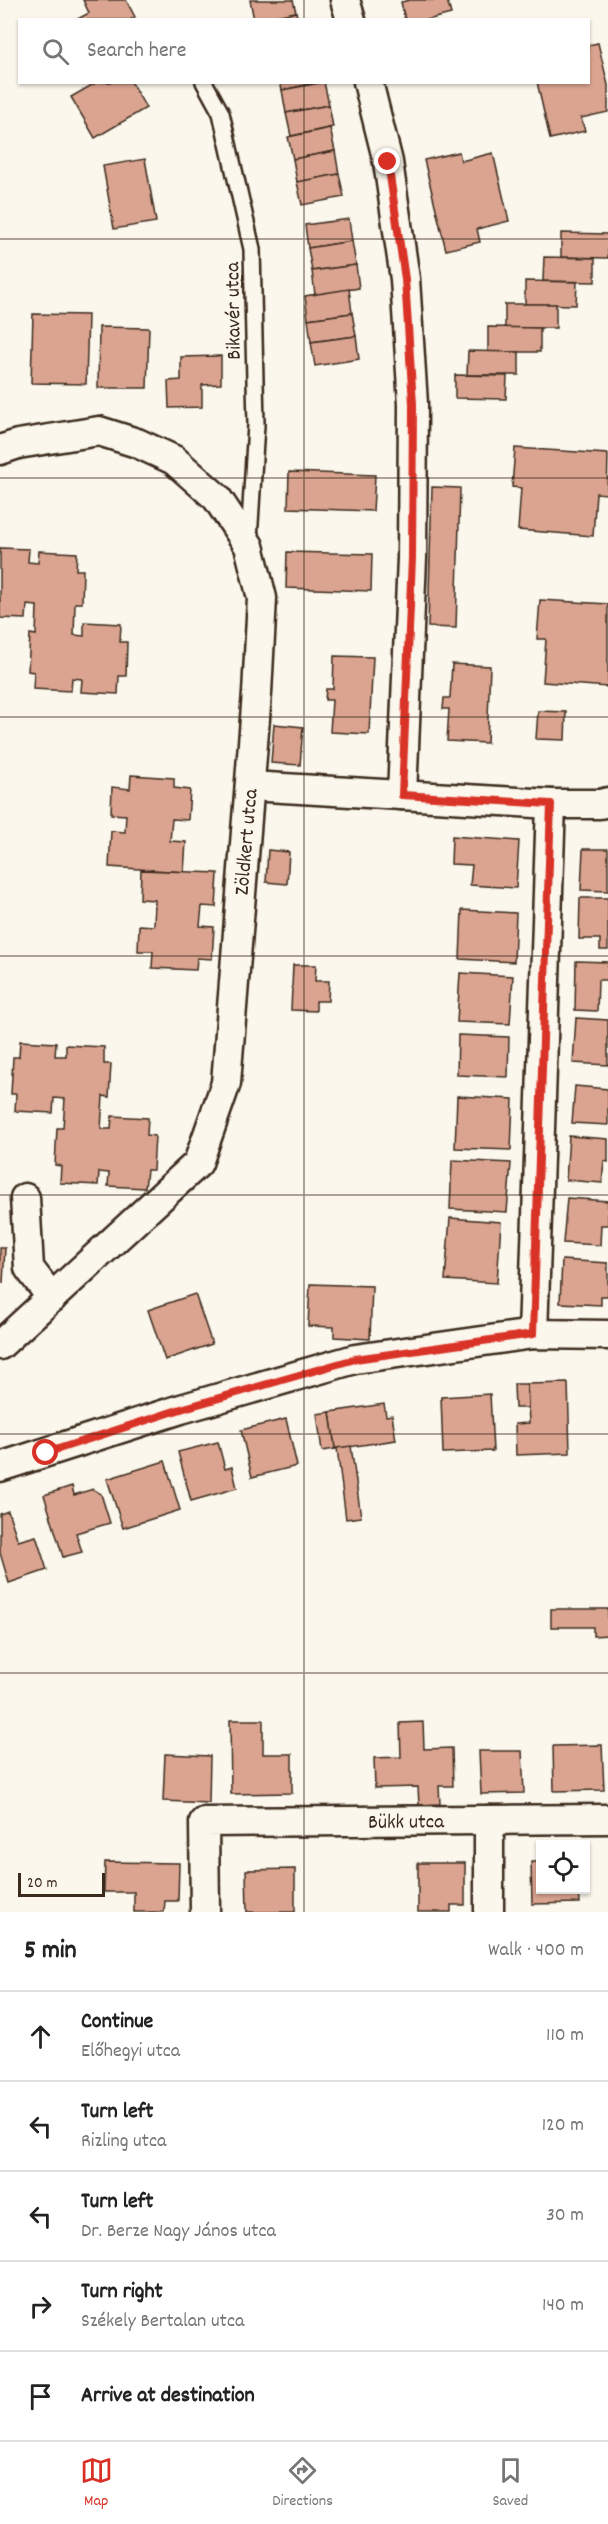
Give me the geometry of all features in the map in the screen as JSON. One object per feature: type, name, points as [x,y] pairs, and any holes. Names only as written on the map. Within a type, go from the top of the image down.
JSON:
[{"type":"street","points":[[345,0],[350,18]]},
{"type":"street","points":[[368,84],[388,162],[405,279],[413,404],[412,558],[402,795]]},
{"type":"street","name":"Zöldkert utca","points":[[0,450],[18,444],[99,431],[174,460],[217,498],[249,546],[262,598],[250,786],[226,1083],[198,1163],[0,1345]]},
{"type":"street","points":[[250,786],[551,804],[608,802]]},
{"type":"street","points":[[533,1334],[551,804]]},
{"type":"street","points":[[25,1198],[29,1268],[52,1298]]},
{"type":"street","points":[[0,1467],[181,1409],[355,1359],[533,1334],[608,1335]]},
{"type":"street","name":"Bükk utca","points":[[205,1912],[204,1822],[608,1819]]},
{"type":"street","points":[[489,1820],[489,1912]]},
{"type":"lane","name":"Bikavér utca","points":[[205,84],[221,113],[252,249],[256,424],[249,546]]},
{"type":"building","points":[[83,0],[126,0],[135,17],[80,18],[89,13]]},
{"type":"building","points":[[250,0],[293,0],[296,12],[254,18]]},
{"type":"building","points":[[447,0],[451,14],[435,18],[405,18],[401,2]]},
{"type":"building","points":[[296,12],[298,18],[272,18]]},
{"type":"building","points":[[598,43],[608,85],[608,112],[581,118],[585,131],[550,139],[537,84],[590,84],[590,45]]},
{"type":"building","points":[[94,84],[132,84],[146,108],[95,138],[71,97]]},
{"type":"building","points":[[280,84],[310,84],[282,90]]},
{"type":"building","points":[[324,84],[329,105],[286,113],[282,90]]},
{"type":"building","points":[[329,105],[333,127],[291,136],[286,113]]},
{"type":"building","points":[[330,128],[335,151],[293,159],[288,137]]},
{"type":"building","points":[[335,151],[339,174],[297,182],[293,159]]},
{"type":"building","points":[[459,152],[461,161],[493,153],[509,221],[477,229],[480,242],[446,250],[424,160]]},
{"type":"building","points":[[145,159],[156,222],[114,229],[103,166]]},
{"type":"building","points":[[339,174],[344,197],[302,205],[297,182]]},
{"type":"building","points":[[349,219],[352,241],[308,248],[305,225]]},
{"type":"building","points":[[561,233],[608,234],[608,258],[561,257]]},
{"type":"building","points":[[352,241],[356,265],[312,271],[308,248]]},
{"type":"building","points":[[544,257],[595,258],[595,282],[543,281]]},
{"type":"building","points":[[356,265],[359,288],[315,295],[312,271]]},
{"type":"building","points":[[525,281],[577,282],[576,305],[525,304]]},
{"type":"building","points":[[349,289],[352,313],[308,319],[305,296]]},
{"type":"building","points":[[505,304],[556,304],[556,328],[505,328]]},
{"type":"building","points":[[352,313],[356,336],[311,342],[308,319]]},
{"type":"building","points":[[33,314],[88,315],[86,384],[31,383]]},
{"type":"building","points":[[99,327],[149,328],[147,388],[98,388]]},
{"type":"building","points":[[488,327],[540,328],[540,352],[488,352]]},
{"type":"building","points":[[356,336],[359,359],[315,366],[311,342]]},
{"type":"building","points":[[468,351],[519,352],[519,375],[467,375]]},
{"type":"building","points":[[221,356],[221,384],[202,385],[202,407],[169,408],[168,381],[181,380],[181,357]]},
{"type":"building","points":[[455,375],[507,376],[506,399],[455,398]]},
{"type":"building","points":[[515,448],[608,454],[607,494],[596,493],[593,536],[518,530],[521,488],[512,487]]},
{"type":"building","points":[[289,472],[375,475],[373,511],[288,508]]},
{"type":"building","points":[[432,487],[460,488],[456,628],[428,627]]},
{"type":"building","points":[[0,548],[29,549],[28,562],[38,563],[39,551],[77,553],[76,570],[83,570],[82,603],[75,603],[74,635],[84,636],[84,622],[121,624],[120,642],[127,642],[126,676],[119,676],[118,694],[81,692],[82,679],[72,678],[71,691],[33,689],[34,672],[28,671],[30,634],[36,635],[37,606],[27,605],[26,619],[0,618]]},
{"type":"building","points":[[287,552],[372,554],[371,591],[286,588]]},
{"type":"building","points":[[540,600],[608,604],[608,687],[543,682],[546,639],[537,639]]},
{"type":"building","points":[[334,656],[373,657],[369,734],[330,732],[332,700],[325,700],[326,689],[333,689]]},
{"type":"building","points":[[452,664],[490,666],[487,743],[447,741],[449,709],[443,709],[444,698],[450,698]]},
{"type":"building","points":[[538,711],[566,712],[565,740],[536,739]]},
{"type":"building","points":[[274,724],[303,727],[300,765],[271,763]]},
{"type":"building","points":[[131,775],[174,778],[174,788],[190,790],[188,820],[172,819],[170,841],[186,842],[184,872],[109,867],[111,831],[125,832],[126,815],[111,814],[112,787],[130,789]]},
{"type":"building","points":[[452,836],[519,841],[516,888],[470,885],[472,865],[451,864]]},
{"type":"building","points":[[583,849],[608,849],[608,891],[581,890]]},
{"type":"building","points":[[268,850],[289,852],[287,884],[266,882]]},
{"type":"building","points":[[141,870],[218,873],[216,907],[202,906],[200,926],[214,927],[212,959],[197,958],[196,970],[152,968],[153,951],[138,951],[139,925],[154,926],[155,900],[140,899]]},
{"type":"building","points":[[580,898],[608,898],[608,950],[600,950],[600,939],[579,939]]},
{"type":"building","points":[[462,910],[516,913],[514,962],[460,959]]},
{"type":"building","points":[[576,961],[608,962],[608,980],[598,980],[597,1011],[575,1010]]},
{"type":"building","points":[[293,965],[316,965],[315,981],[329,981],[328,1001],[316,1001],[316,1011],[291,1010]]},
{"type":"building","points":[[460,973],[513,976],[510,1024],[457,1022]]},
{"type":"building","points":[[576,1018],[608,1020],[608,1065],[573,1063]]},
{"type":"building","points":[[458,1035],[509,1037],[508,1077],[457,1075]]},
{"type":"building","points":[[20,1041],[56,1043],[55,1056],[66,1056],[66,1045],[104,1047],[104,1064],[111,1064],[109,1097],[103,1096],[101,1129],[111,1129],[112,1116],[148,1118],[147,1135],[155,1136],[153,1170],[147,1170],[145,1188],[108,1186],[109,1173],[99,1172],[98,1185],[60,1183],[61,1166],[55,1165],[57,1128],[63,1128],[65,1099],[54,1098],[53,1113],[15,1111],[16,1094],[11,1094],[13,1057],[19,1057]]},
{"type":"building","points":[[575,1086],[608,1089],[608,1125],[572,1123]]},
{"type":"building","points":[[457,1096],[513,1099],[511,1150],[455,1148]]},
{"type":"building","points":[[569,1136],[608,1139],[608,1162],[604,1161],[602,1183],[566,1180]]},
{"type":"building","points":[[452,1160],[511,1163],[507,1212],[450,1209]]},
{"type":"building","points":[[567,1198],[608,1201],[608,1225],[601,1225],[600,1245],[563,1243]]},
{"type":"building","points":[[450,1218],[501,1222],[497,1283],[445,1280]]},
{"type":"building","points":[[0,1248],[5,1248],[3,1283],[0,1283]]},
{"type":"building","points":[[562,1260],[608,1263],[608,1296],[601,1296],[601,1305],[560,1303]]},
{"type":"building","points":[[310,1284],[372,1286],[370,1339],[334,1337],[334,1327],[308,1326]]},
{"type":"building","points":[[195,1294],[212,1344],[165,1360],[148,1310]]},
{"type":"building","points":[[568,1383],[570,1453],[516,1455],[515,1424],[529,1423],[527,1384]]},
{"type":"building","points":[[514,1384],[527,1384],[528,1408],[515,1408]]},
{"type":"building","points":[[490,1394],[493,1451],[443,1453],[441,1397]]},
{"type":"building","points":[[384,1404],[386,1416],[392,1415],[396,1440],[335,1449],[330,1412]]},
{"type":"building","points":[[330,1412],[335,1449],[322,1451],[317,1414]]},
{"type":"building","points":[[286,1419],[297,1466],[252,1477],[241,1430]]},
{"type":"building","points":[[218,1442],[225,1469],[232,1467],[237,1488],[191,1501],[178,1452]]},
{"type":"building","points":[[351,1446],[361,1517],[346,1519],[337,1448]]},
{"type":"building","points":[[165,1461],[180,1510],[123,1528],[107,1479]]},
{"type":"building","points":[[72,1486],[74,1495],[93,1489],[101,1494],[110,1523],[76,1533],[82,1552],[63,1557],[44,1495]]},
{"type":"building","points":[[8,1511],[18,1541],[36,1536],[47,1570],[9,1583],[0,1553],[0,1514]]},
{"type":"building","points":[[551,1609],[608,1609],[608,1635],[593,1636],[593,1627],[551,1627]]},
{"type":"building","points":[[230,1720],[263,1720],[263,1754],[292,1754],[292,1793],[231,1794]]},
{"type":"building","points":[[423,1722],[424,1749],[452,1748],[453,1786],[439,1786],[440,1804],[419,1805],[418,1787],[375,1788],[374,1758],[401,1757],[400,1723]]},
{"type":"building","points":[[602,1745],[604,1790],[554,1791],[553,1746]]},
{"type":"building","points":[[479,1751],[522,1751],[524,1793],[481,1794]]},
{"type":"building","points":[[165,1754],[210,1756],[209,1803],[163,1801]]},
{"type":"building","points":[[105,1862],[179,1863],[178,1901],[165,1901],[164,1912],[134,1912],[134,1892],[104,1892]]},
{"type":"building","points":[[531,1862],[536,1862],[536,1894],[579,1894],[580,1903],[532,1904]]},
{"type":"building","points":[[418,1863],[465,1863],[465,1905],[451,1905],[451,1912],[418,1912]]},
{"type":"building","points":[[295,1869],[295,1912],[247,1912],[246,1870]]},
{"type":"route","points":[[46,1453],[181,1409],[355,1359],[533,1334],[532,1309],[551,804],[402,795],[412,558],[413,404],[405,279],[388,162]]}]
